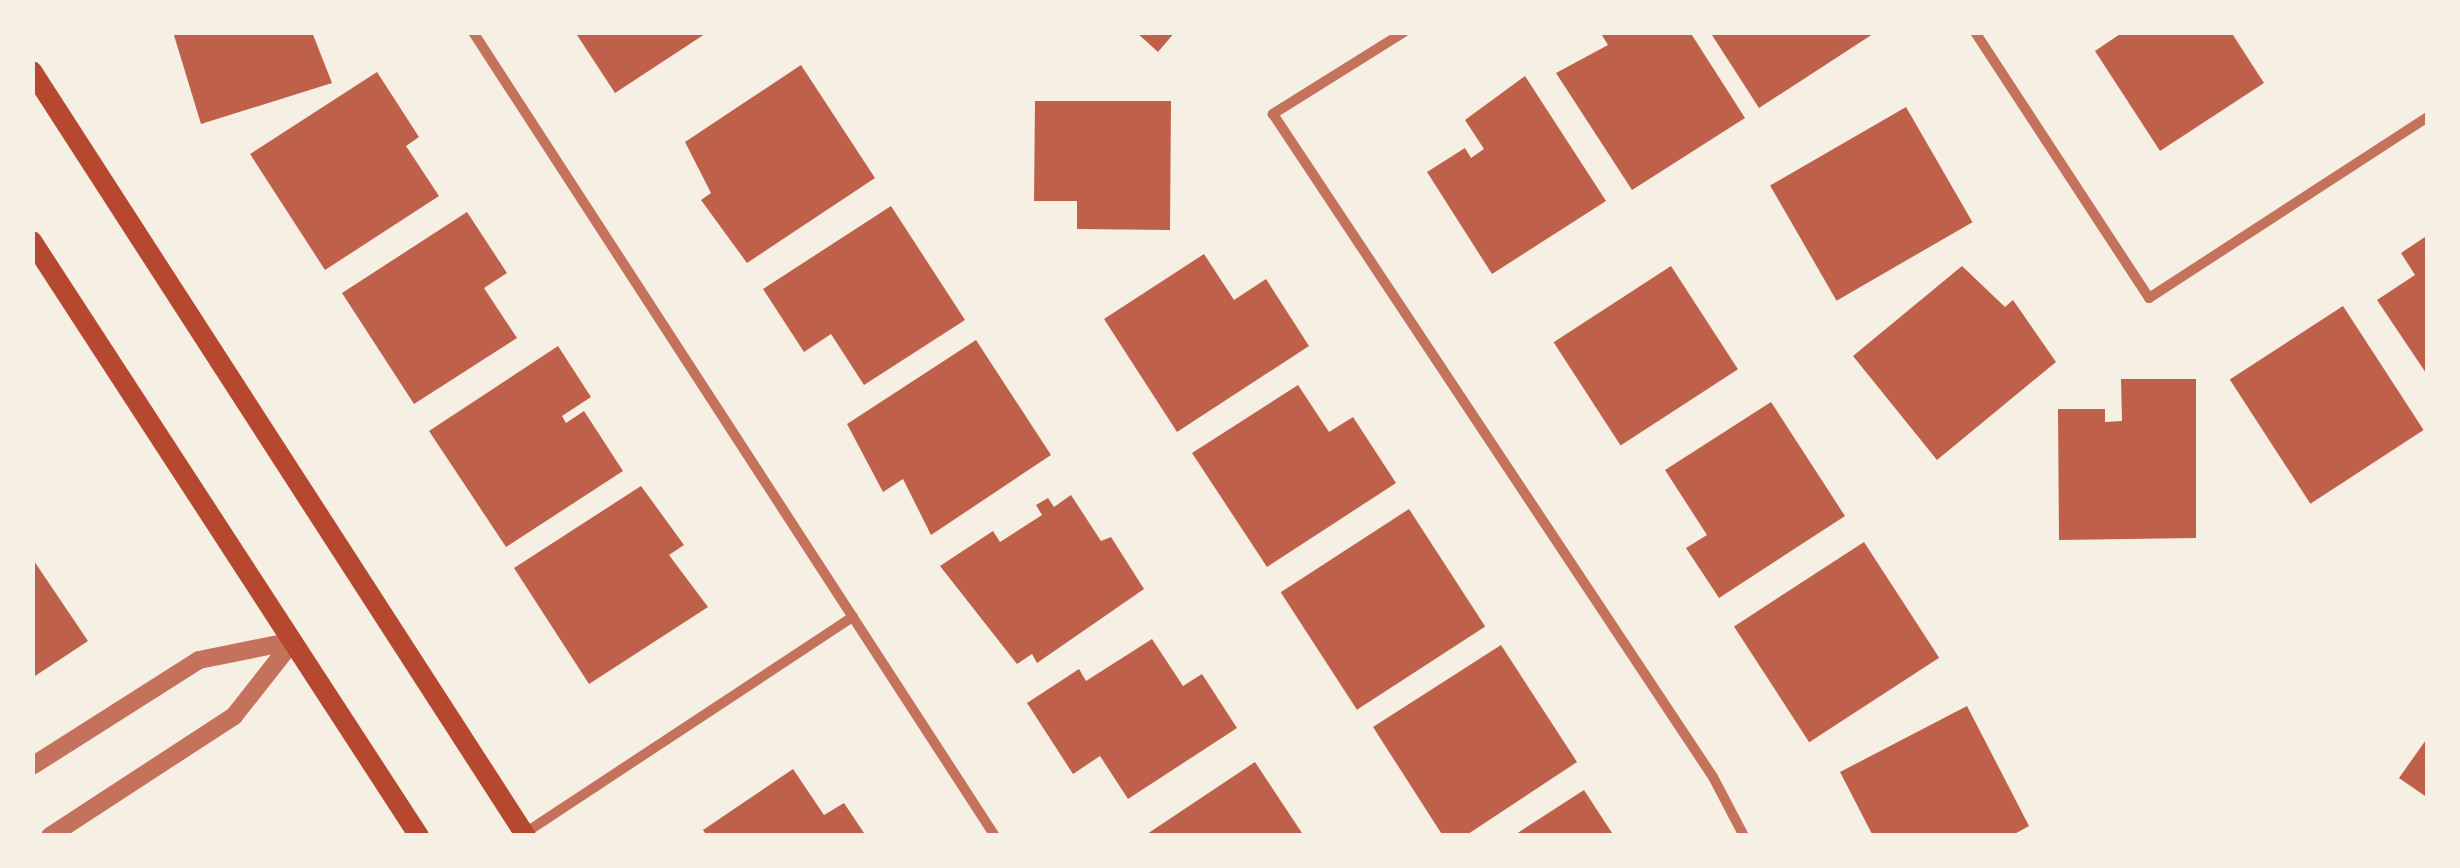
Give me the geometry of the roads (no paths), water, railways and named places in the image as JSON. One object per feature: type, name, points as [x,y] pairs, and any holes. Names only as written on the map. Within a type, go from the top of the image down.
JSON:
[{"type":"main road","points":[[32,70],[526,834]]},
{"type":"main road","points":[[32,240],[418,836]]},
{"type":"street","points":[[473,32],[995,836]]},
{"type":"street","points":[[1404,32],[1273,114],[1713,777],[1744,836]]},
{"type":"street","points":[[1976,32],[2150,298],[2428,116]]},
{"type":"street","points":[[526,834],[853,617]]},
{"type":"street","points":[[32,766],[199,660],[293,641]]},
{"type":"street","points":[[50,836],[234,716],[293,641]]}]
